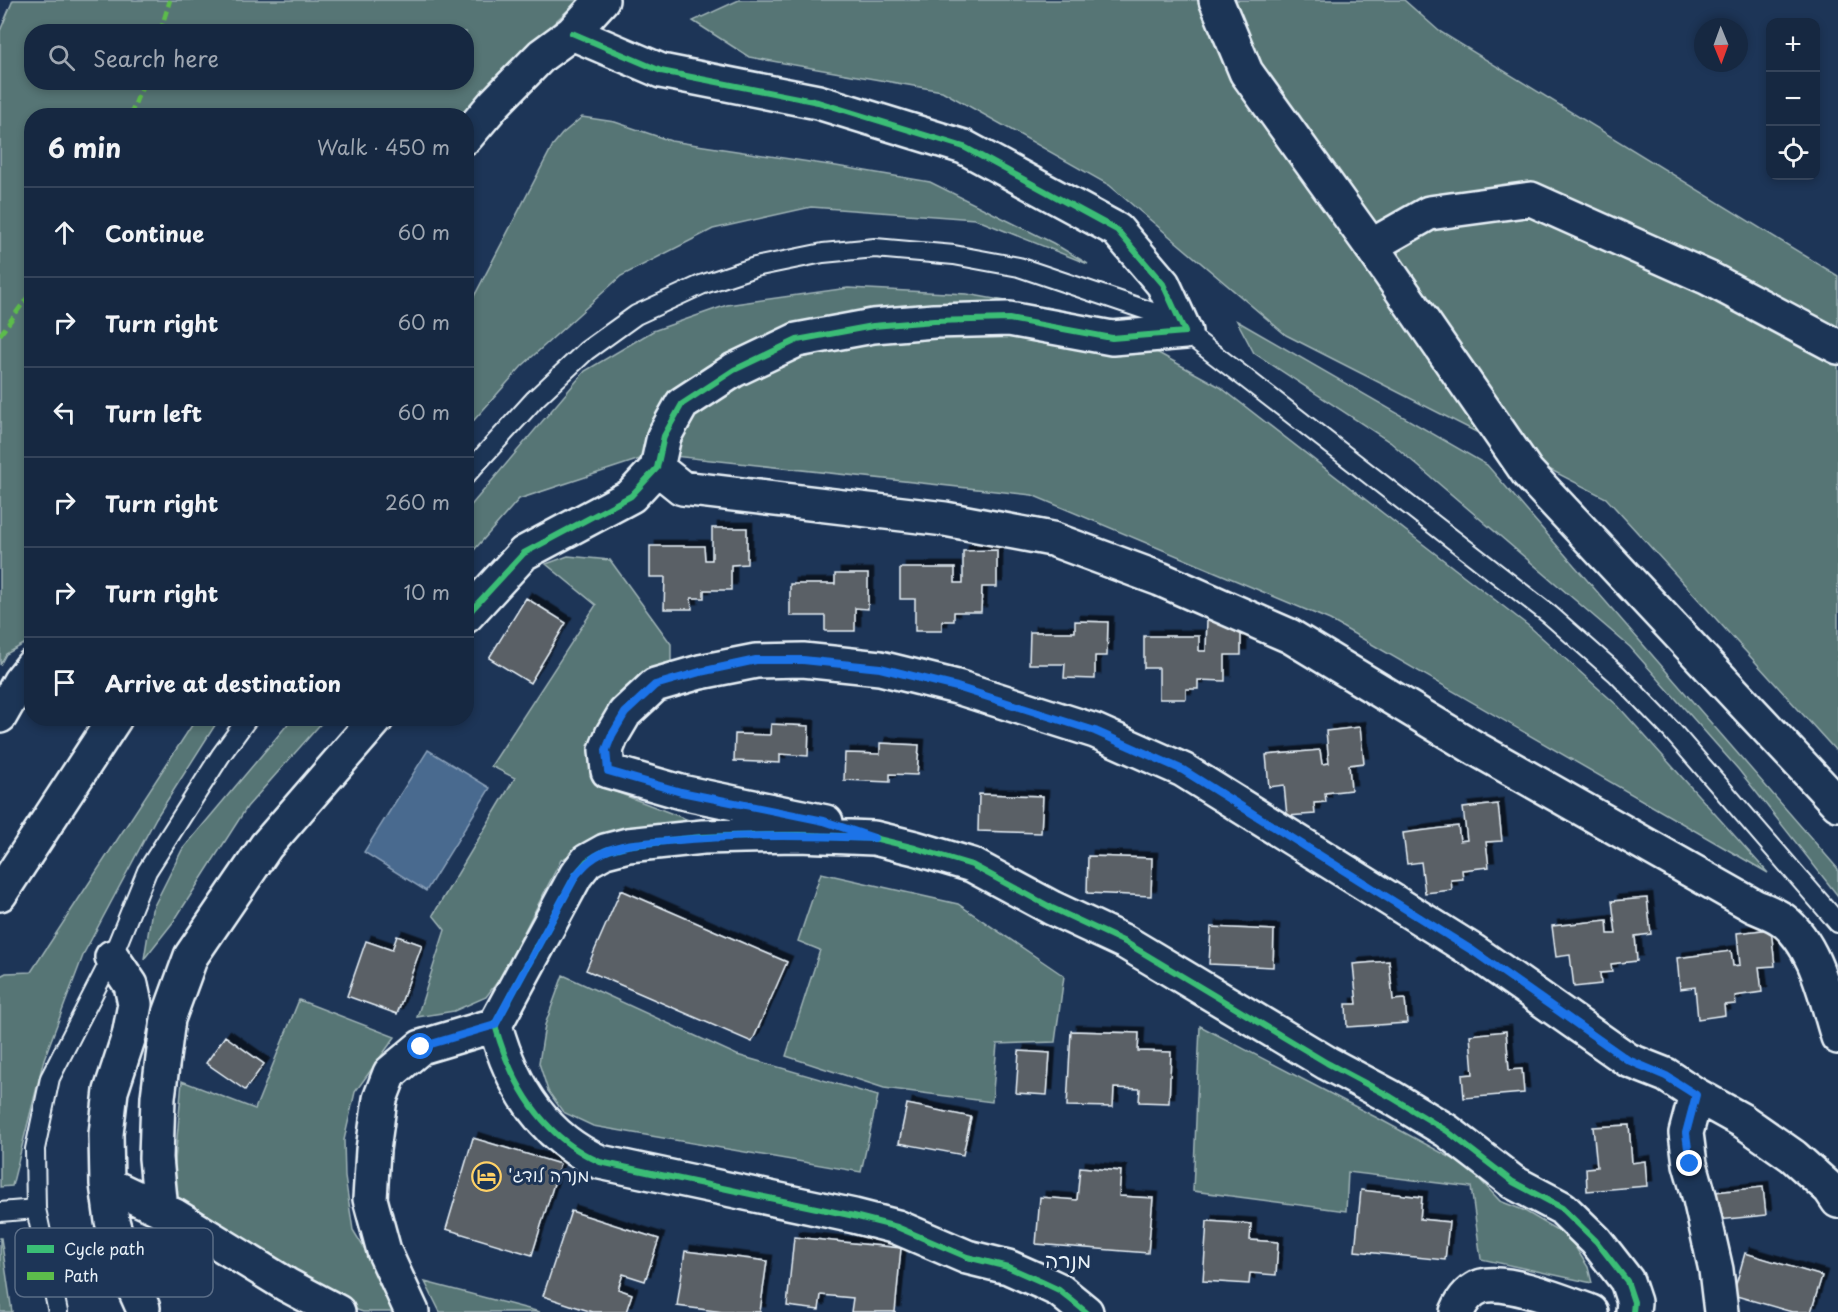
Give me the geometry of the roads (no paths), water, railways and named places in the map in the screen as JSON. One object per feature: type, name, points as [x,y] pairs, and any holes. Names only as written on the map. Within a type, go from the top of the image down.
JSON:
[{"type":"street","points":[[474,128],[542,55],[572,33],[602,0]]},
{"type":"street","points":[[1216,0],[1246,72],[1371,246],[1527,471],[1838,804]]},
{"type":"street","points":[[474,607],[524,553],[631,496],[657,468],[664,436],[682,404],[734,370],[796,340],[873,326],[934,321],[1009,319],[1112,338],[1185,332],[1163,284],[1117,230],[964,147],[818,102],[661,71],[572,33]]},
{"type":"street","points":[[1371,246],[1429,213],[1531,199],[1708,278],[1838,347]]},
{"type":"street","points":[[657,468],[682,488],[945,519],[1052,539],[1160,579],[1290,636],[1473,747],[1754,906],[1783,920],[1806,946],[1816,966],[1838,1037]]},
{"type":"street","points":[[1633,1312],[1634,1302],[1627,1281],[1596,1241],[1562,1208],[1513,1182],[1447,1131],[1391,1097],[1327,1063],[1125,942],[1052,908],[972,865],[874,838],[824,821],[681,792],[608,771],[606,750],[612,735],[625,713],[655,685],[700,672],[756,660],[803,660],[880,668],[957,687],[1095,731],[1183,770],[1473,951],[1628,1060],[1666,1076],[1743,1121],[1793,1156],[1830,1189],[1838,1201]]},
{"type":"street","points":[[0,716],[24,676]]},
{"type":"street","points":[[0,894],[110,726]]},
{"type":"street","points":[[160,1210],[156,1158],[158,1097],[168,1019],[190,956],[266,846],[370,726]]},
{"type":"street","points":[[874,838],[799,835],[703,837],[628,845],[605,851],[587,861],[576,875],[495,1025],[503,1054],[535,1112],[559,1136],[582,1154],[600,1162],[897,1227],[967,1257],[1008,1267],[1042,1282],[1059,1290],[1086,1312]]},
{"type":"street","points":[[112,957],[131,985],[135,1004],[129,1036],[111,1091],[106,1134],[107,1184],[114,1228]]},
{"type":"street","points":[[412,1312],[384,1251],[370,1199],[373,1150],[380,1099],[390,1073],[421,1047],[495,1025]]},
{"type":"street","points":[[1696,1095],[1686,1133],[1690,1164],[1716,1270],[1721,1312]]},
{"type":"street","points":[[107,1184],[175,1216],[194,1228]]},
{"type":"street","points":[[213,1239],[287,1285],[338,1312]]},
{"type":"street","points":[[1457,1312],[1468,1293],[1483,1286],[1505,1286],[1540,1294],[1591,1312]]},
{"type":"street","points":[[138,1297],[143,1308]]},
{"type":"lane","points":[[474,466],[552,383],[586,351],[636,315],[701,285],[755,267],[823,253],[874,248],[954,255],[1019,267],[1152,312],[1185,332],[1550,615],[1617,674],[1672,731],[1838,923]]},
{"type":"lane","points":[[40,1228],[36,1209],[35,1149],[50,1078],[112,957],[147,871],[242,726]]},
{"type":"lane","points":[[0,1212],[36,1209]]},
{"type":"lane","points":[[55,1297],[58,1312]]},
{"type":"water","points":[[428,750],[490,788],[426,891],[364,852]]},
{"type":"place","name":"'מנרה לודג","points":[[487,1176]]},
{"type":"district","name":"מנרה","points":[[1068,1261]]}]
